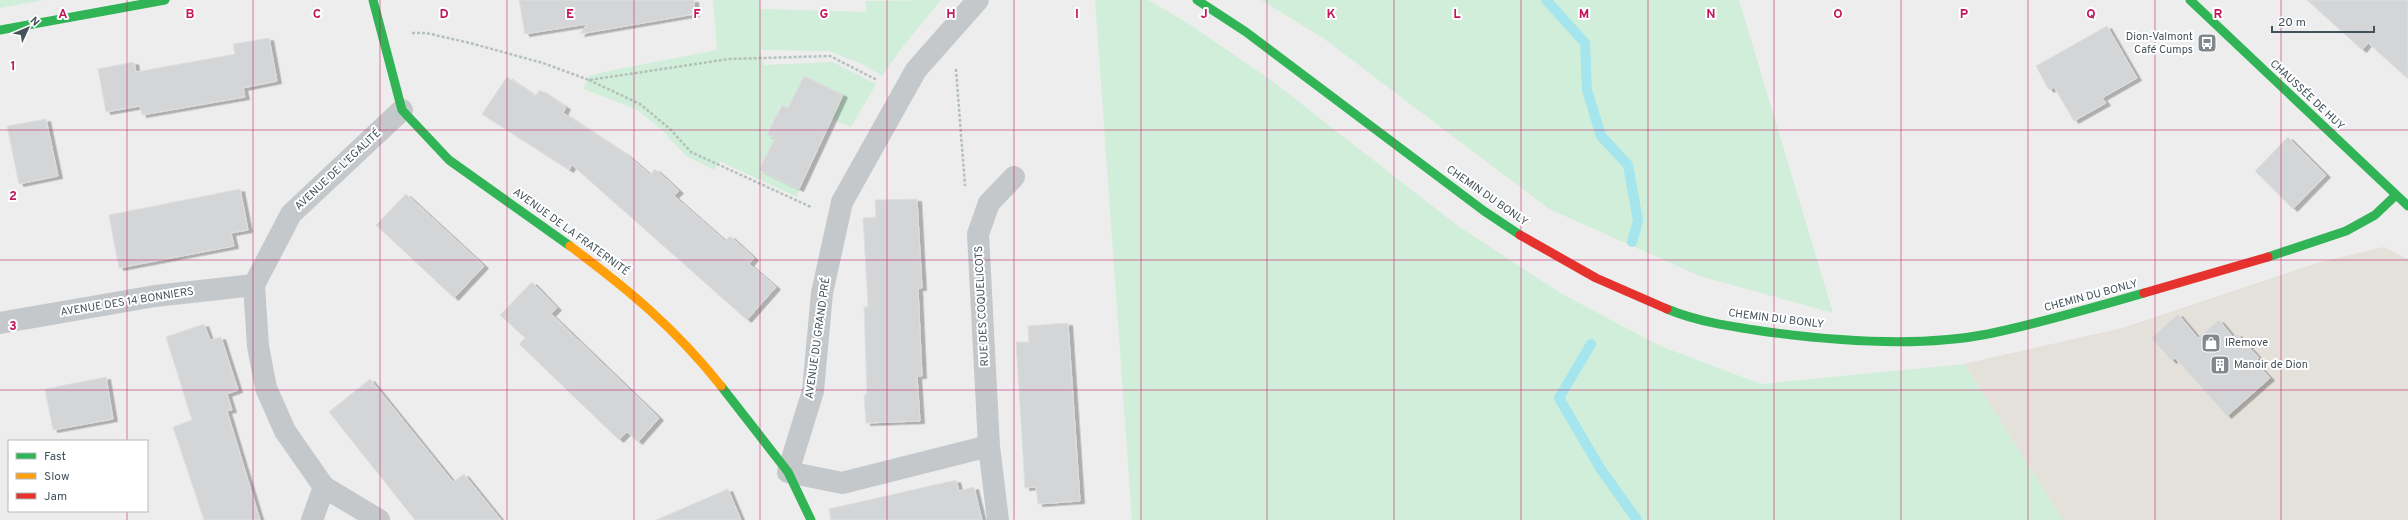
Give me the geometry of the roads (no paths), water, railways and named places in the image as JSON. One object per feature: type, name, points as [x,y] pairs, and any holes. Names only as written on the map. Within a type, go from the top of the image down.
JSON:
[{"type":"street","points":[[0,30],[165,0]]},
{"type":"street","name":"AVENUE DE LA FRATERNITÉ","points":[[373,0],[380,32],[402,110],[450,160],[621,284],[666,323],[705,366],[788,472]]},
{"type":"street","name":"AVENUE DU GRAND PRÉ","points":[[788,472],[813,391],[822,293],[842,202],[916,70],[978,0]]},
{"type":"street","name":"CHEMIN DU BONLY","points":[[1197,0],[1246,32],[1484,211],[1538,246],[1596,278],[1677,313],[1734,327],[1804,337],[1916,341],[1987,334],[2079,312],[2260,260],[2346,231],[2375,215],[2396,195]]},
{"type":"street","name":"CHAUSSÉE DE HUY","points":[[2190,0],[2408,206]]},
{"type":"street","name":"AVENUE DE L'EGALITÉ","points":[[254,285],[291,214],[402,110]]},
{"type":"street","name":"RUE DES COQUELICOTS","points":[[998,520],[989,446],[978,234],[989,203],[1014,178]]},
{"type":"street","points":[[254,285],[258,346],[266,388],[285,431],[324,487],[378,520]]},
{"type":"street","name":"AVENUE DES 14 BONNIERS","points":[[0,323],[155,296],[254,285]]},
{"type":"street","points":[[788,472],[842,482],[989,446]]},
{"type":"street","points":[[788,472],[811,520]]},
{"type":"street","points":[[312,520],[324,487]]},
{"type":"waterway","points":[[1546,0],[1585,43],[1587,90],[1601,136],[1628,165],[1638,221],[1632,242]]},
{"type":"waterway","points":[[1591,344],[1559,398],[1600,468],[1637,520]]},
{"type":"place","name":"Dion-Valmont Café Cumps","points":[[2207,43]]},
{"type":"place","name":"IRemove","points":[[2211,343]]},
{"type":"place","name":"Manoir de Dion","points":[[2220,365]]}]
